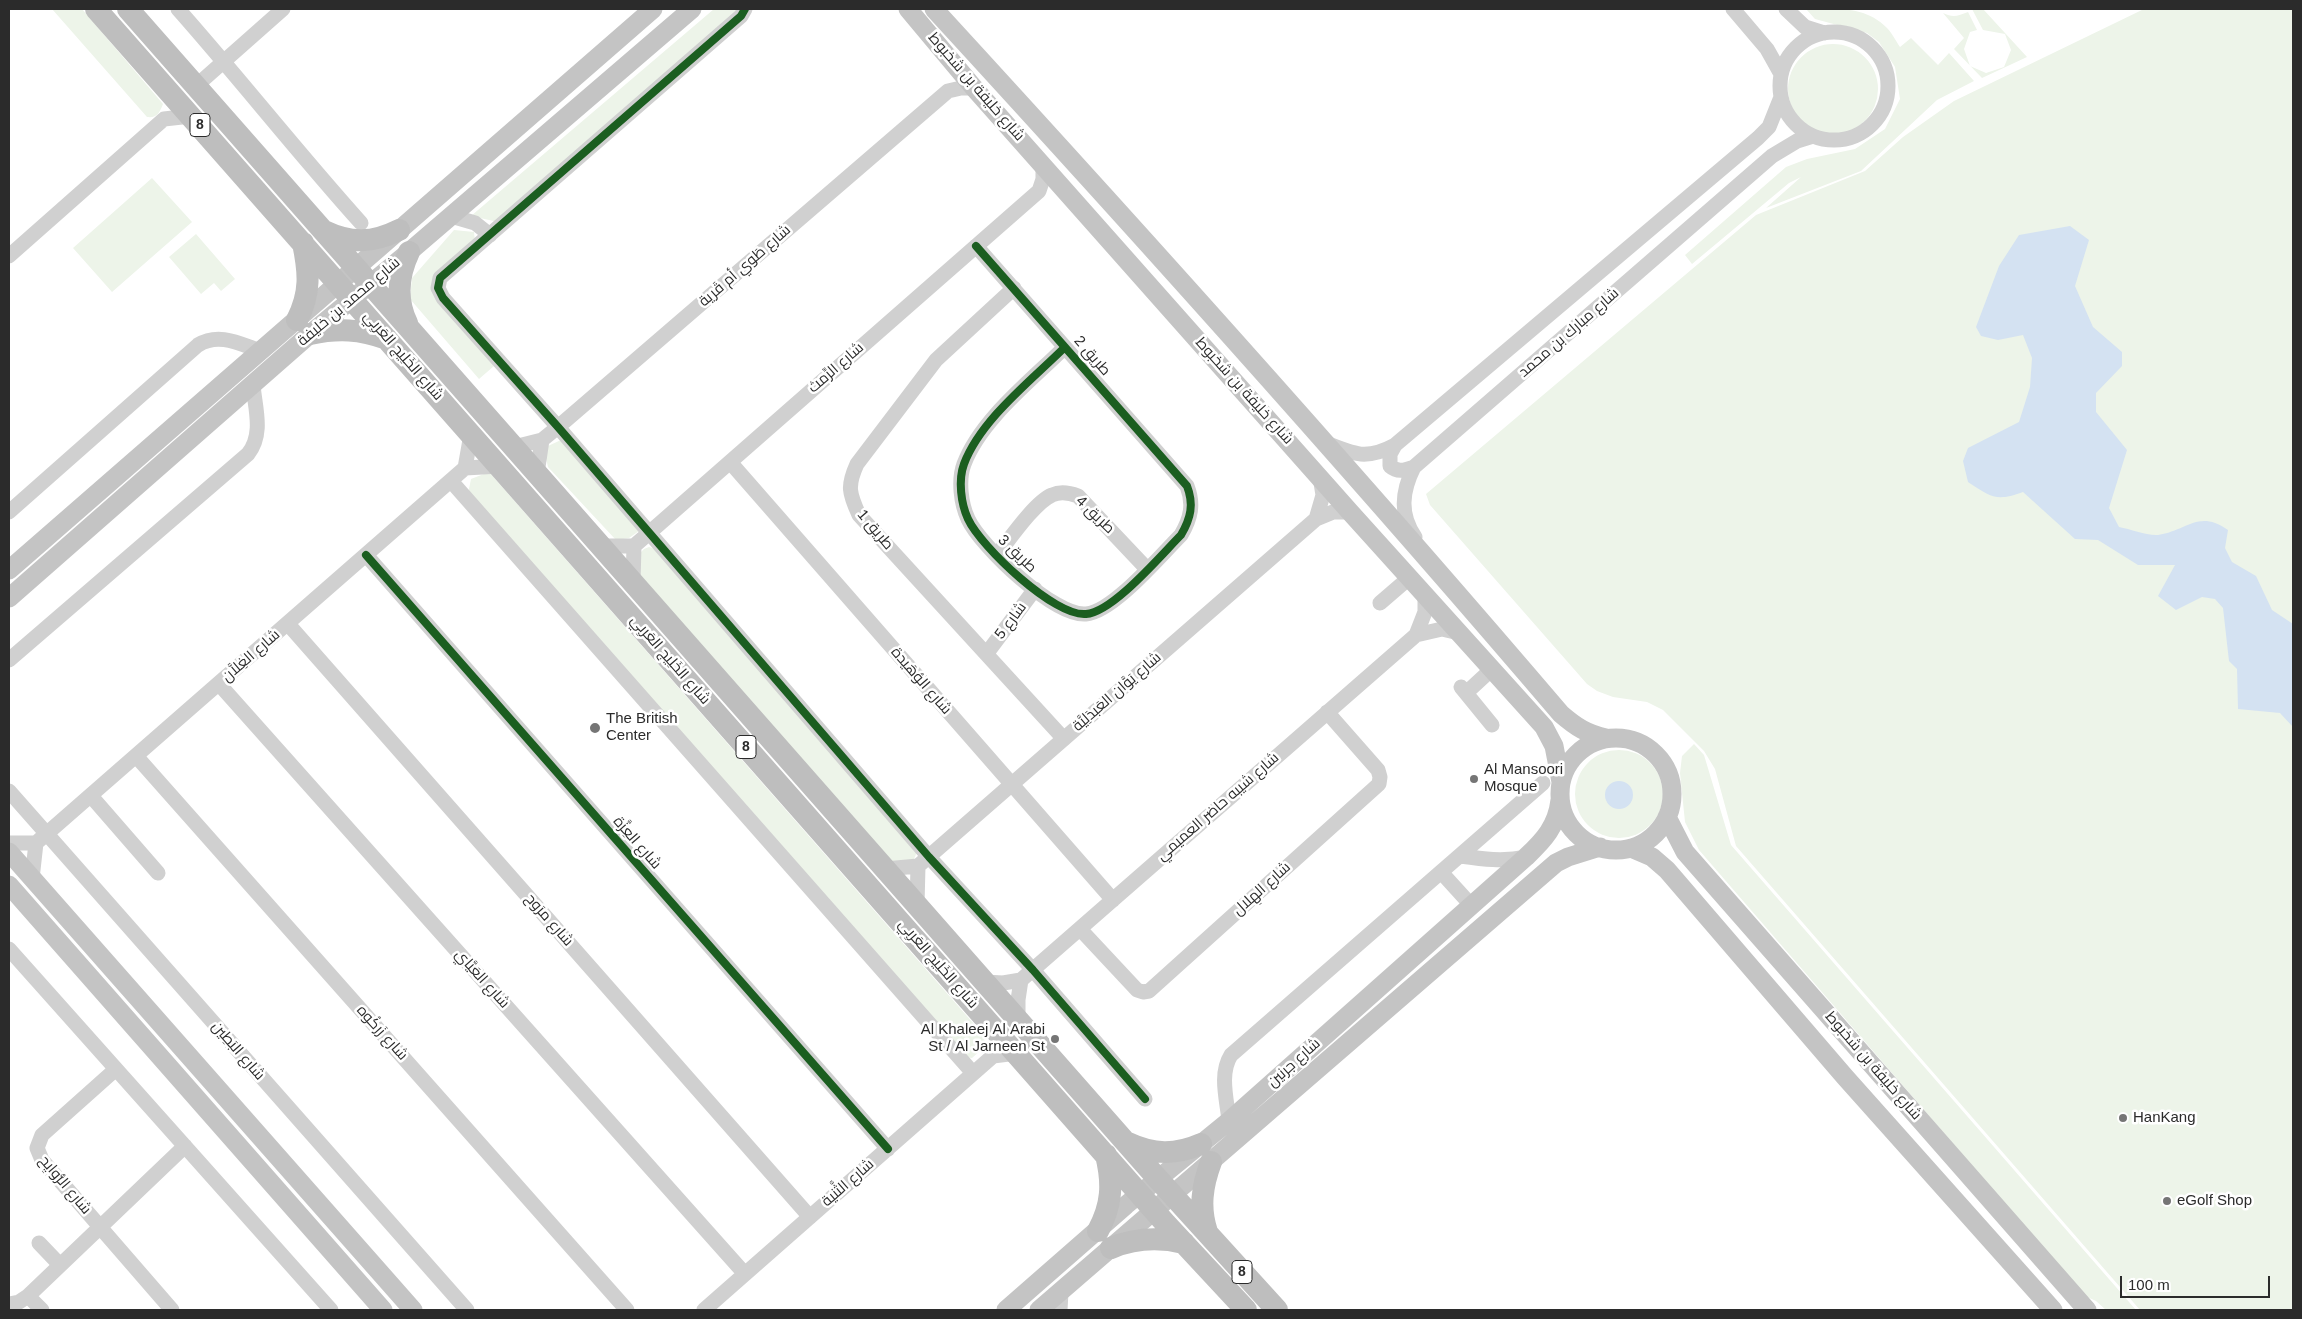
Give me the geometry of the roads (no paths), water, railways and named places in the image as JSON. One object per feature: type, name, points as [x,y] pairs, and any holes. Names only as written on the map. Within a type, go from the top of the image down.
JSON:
[{"type":"highway","name":"شارع الخَلِيج العَربِي","points":[[96,9],[1147,1202],[1246,1310]]},
{"type":"highway","name":"شارع الخَلِيج العَربِي","points":[[128,9],[1018,1020],[1277,1310]]},
{"type":"highway","points":[[324,230],[340,238],[358,242],[375,240],[399,230]]},
{"type":"highway","points":[[303,242],[308,262],[309,283],[304,327],[351,329],[387,339]]},
{"type":"highway","points":[[409,252],[402,268],[399,286],[402,308],[410,329]]},
{"type":"highway","points":[[1128,1143],[1147,1151],[1206,1153],[1202,1199],[1207,1233]]},
{"type":"highway","points":[[1106,1154],[1111,1194],[1104,1239],[1130,1241],[1151,1239],[1184,1243]]},
{"type":"main road","name":"شارع محمد بن خليفة","points":[[9,598],[253,385],[304,327],[363,275],[399,230],[654,9]]},
{"type":"main road","name":"شارع محمد بن خليفة","points":[[363,275],[409,252],[692,9]]},
{"type":"main road","name":"شارع خليفة بن شخبوط","points":[[908,9],[974,88],[1350,512],[1544,727],[1554,746],[1555,788]]},
{"type":"main road","name":"شارع خليفة بن شخبوط","points":[[934,9],[1106,196],[1434,565],[1561,714],[1575,727],[1588,734],[1606,738]]},
{"type":"main road","name":"شارع محمد بن خليفة","points":[[9,570],[261,351],[304,327]]},
{"type":"main road","points":[[1606,738],[1624,738],[1642,744],[1657,755],[1666,769],[1671,784],[1672,801],[1667,817],[1658,830],[1646,841],[1631,848],[1615,849],[1600,847],[1585,840],[1573,830],[1564,816],[1555,788],[1567,766],[1577,753],[1590,744],[1606,738]]},
{"type":"main road","name":"شارع جرنين","points":[[1206,1153],[1229,1121],[1546,838],[1553,828],[1558,815],[1555,788]]},
{"type":"main road","name":"شارع خليفة بن شخبوط","points":[[1667,817],[1685,852],[2087,1310]]},
{"type":"main road","name":"شارع جرنين","points":[[1006,1310],[1104,1239],[1556,863],[1568,857],[1600,847]]},
{"type":"main road","name":"شارع خليفة بن شخبوط","points":[[1631,848],[1652,857],[1667,870],[1845,1077],[2053,1310]]},
{"type":"main road","points":[[9,852],[413,1310]]},
{"type":"main road","points":[[9,885],[383,1310]]},
{"type":"main road","name":"شارع جرنين","points":[[1039,1310],[1060,1301],[1104,1239]]},
{"type":"street","points":[[178,9],[291,144],[361,223]]},
{"type":"street","points":[[196,86],[283,9]]},
{"type":"street","points":[[745,9],[736,21],[440,278],[438,288],[443,298],[649,533],[924,862],[1033,970],[1144,1099]]},
{"type":"street","points":[[1733,9],[1767,49],[1781,74]]},
{"type":"street","points":[[1786,9],[1805,28],[1824,33],[1842,33],[1860,38],[1875,50],[1884,65],[1889,83],[1887,101],[1879,118],[1866,130],[1849,138],[1831,140],[1813,136],[1798,127],[1787,113],[1781,97],[1781,74],[1787,59],[1796,47],[1809,38],[1824,33]]},
{"type":"street","points":[[948,91],[953,78],[952,61]]},
{"type":"street","points":[[948,91],[974,88]]},
{"type":"street","name":"شارع طَوي أم قَرية","points":[[514,447],[542,440],[558,427],[948,91]]},
{"type":"street","points":[[164,119],[170,92]]},
{"type":"street","name":"شارع مبارك بن محمد","points":[[1324,442],[1363,455],[1379,453],[1395,445],[1758,138],[1769,127],[1781,97]]},
{"type":"street","points":[[9,256],[164,119],[191,116]]},
{"type":"street","name":"شارع مبارك بن محمد","points":[[1434,565],[1410,530],[1404,516],[1404,493],[1414,467],[1772,156],[1797,141],[1813,136]]},
{"type":"street","points":[[1043,164],[1043,179],[1039,191],[1066,190]]},
{"type":"street","name":"شارع الرِّمث","points":[[634,546],[1039,191]]},
{"type":"street","points":[[452,216],[475,223],[490,235]]},
{"type":"street","name":"طريق 2","points":[[976,246],[1187,486]]},
{"type":"street","name":"طريق 1","points":[[1014,288],[936,360],[857,464],[851,478],[849,494],[859,515],[1064,739]]},
{"type":"street","points":[[9,512],[198,344],[218,338],[261,351]]},
{"type":"street","name":"طريق 3","points":[[1065,347],[994,418],[975,442],[964,465],[960,484],[963,503],[968,519],[978,535],[997,556],[1035,589],[1057,605],[1075,613],[1087,614],[1099,610],[1114,601],[1181,535],[1188,523],[1192,509],[1187,486]]},
{"type":"street","points":[[11,653],[248,454],[254,445],[257,434],[253,385]]},
{"type":"street","points":[[471,434],[465,468],[500,466]]},
{"type":"street","points":[[537,474],[542,440]]},
{"type":"street","points":[[1395,445],[1390,454],[1390,466],[1394,470],[1400,471],[1414,467]]},
{"type":"street","name":"شارع الوُهَيدة","points":[[730,462],[1113,900]]},
{"type":"street","name":"شارع الغِلاَّن","points":[[42,839],[465,468]]},
{"type":"street","points":[[1316,519],[1323,495],[1320,477]]},
{"type":"street","points":[[451,481],[973,1073]]},
{"type":"street","name":"طريق 4","points":[[997,556],[1032,511],[1051,495],[1066,492],[1078,496],[1147,569]]},
{"type":"street","name":"شارع يَوَّان العَبدَلِيَّة","points":[[924,862],[1316,519],[1332,512],[1350,512]]},
{"type":"street","points":[[601,546],[634,546],[632,582]]},
{"type":"street","name":"شارع العِزَّة","points":[[366,556],[888,1148]]},
{"type":"street","points":[[1380,603],[1409,578]]},
{"type":"street","name":"شارع 5","points":[[987,653],[1035,589]]},
{"type":"street","name":"شارع شيبه حاضر العميمي","points":[[1021,980],[1416,635],[1425,612],[1425,596]]},
{"type":"street","name":"شارع مرَوح","points":[[288,624],[810,1217]]},
{"type":"street","name":"شارع شيبه حاضر العميمي","points":[[1416,635],[1442,629],[1459,633]]},
{"type":"street","points":[[1492,669],[1464,690],[1492,725]]},
{"type":"street","name":"شارع العَيَّاي","points":[[219,684],[745,1274]]},
{"type":"street","name":"شارع الهِلال","points":[[1080,929],[1137,990],[1149,991],[1379,784],[1378,770],[1327,712]]},
{"type":"street","name":"شارع زَركُوه","points":[[136,756],[627,1310]]},
{"type":"street","points":[[1229,1121],[1224,1073],[1225,1064],[1230,1055],[1480,838],[1555,788]]},
{"type":"street","name":"شارع البَطِين","points":[[9,791],[42,839],[467,1310]]},
{"type":"street","points":[[91,796],[158,872]]},
{"type":"street","points":[[1480,838],[1484,854],[1490,860]]},
{"type":"street","points":[[9,843],[42,839],[32,879]]},
{"type":"street","points":[[1460,856],[1490,860],[1514,860],[1526,857]]},
{"type":"street","points":[[885,868],[924,862]]},
{"type":"street","points":[[917,905],[924,862]]},
{"type":"street","points":[[1441,872],[1471,905]]},
{"type":"street","points":[[9,948],[331,1310]]},
{"type":"street","points":[[985,982],[1003,983],[1021,980],[1018,1020]]},
{"type":"street","points":[[995,1030],[993,1056],[1016,1053]]},
{"type":"street","name":"شارع الثَّنية","points":[[704,1310],[993,1056]]},
{"type":"street","name":"شارع الرُّوايِح","points":[[116,1069],[42,1135],[37,1148],[42,1160],[172,1310]]},
{"type":"street","points":[[9,1304],[19,1302],[28,1296],[98,1224],[185,1146]]},
{"type":"street","points":[[39,1243],[60,1265]]},
{"type":"street","points":[[28,1296],[42,1310]]},
{"type":"water","points":[[2070,226],[2089,240],[2075,286],[2093,327],[2122,352],[2122,366],[2096,393],[2096,412],[2127,450],[2109,508],[2119,527],[2149,534],[2168,533],[2200,521],[2218,524],[2228,530],[2225,548],[2232,562],[2256,576],[2272,610],[2293,624],[2293,727],[2280,713],[2238,709],[2237,669],[2229,661],[2223,608],[2215,599],[2202,597],[2176,610],[2158,596],[2175,565],[2138,565],[2098,540],[2075,539],[2023,492],[2006,497],[1994,496],[1968,482],[1963,461],[1968,448],[2019,422],[2030,387],[2032,358],[2023,335],[1998,340],[1981,336],[1976,327],[1999,266],[2019,235]]},
{"type":"water","points":[[1619,781],[1629,785],[1633,795],[1629,805],[1619,809],[1609,805],[1605,795],[1609,785]]},
{"type":"place","name":"The British Center","points":[[595,728]]},
{"type":"place","name":"Al Mansoori Mosque","points":[[1474,779]]},
{"type":"place","name":"Al Khaleej Al Arabi St / Al Jarneen St","points":[[1055,1039]]},
{"type":"place","name":"HanKang","points":[[2123,1118]]},
{"type":"place","name":"eGolf Shop","points":[[2167,1201]]}]
